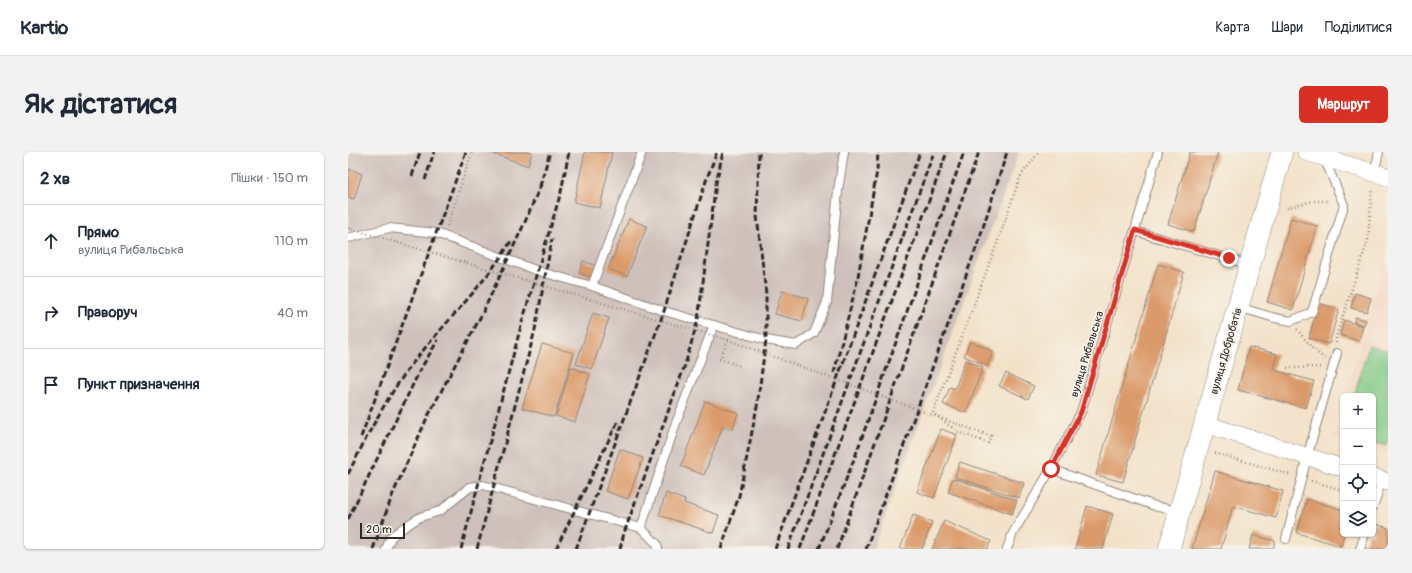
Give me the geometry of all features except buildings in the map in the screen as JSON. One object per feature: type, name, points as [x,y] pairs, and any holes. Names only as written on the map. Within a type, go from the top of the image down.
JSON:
[{"type":"street","name":"вулиця Добробатів","points":[[1169,549],[1282,152]]},
{"type":"street","points":[[1306,152],[1381,175]]},
{"type":"street","points":[[1205,424],[1340,467]]},
{"type":"lane","points":[[592,286],[642,152]]},
{"type":"lane","points":[[348,238],[389,228],[436,234],[538,271],[592,286],[664,310],[766,340],[796,345],[814,334],[827,302],[838,191],[844,152]]},
{"type":"lane","name":"вулиця Рибальська","points":[[1007,549],[1013,533],[1051,469],[1081,412],[1158,152]]},
{"type":"lane","points":[[1379,152],[1381,175]]},
{"type":"lane","points":[[1238,307],[1291,321],[1312,312],[1344,205],[1324,157]]},
{"type":"lane","points":[[1135,230],[1250,265]]},
{"type":"lane","points":[[641,528],[676,423],[714,325]]},
{"type":"lane","points":[[1286,539],[1307,457],[1337,353]]},
{"type":"lane","points":[[1051,469],[1158,506],[1180,512]]},
{"type":"lane","points":[[1375,501],[1381,480]]},
{"type":"lane","points":[[386,549],[391,537],[403,528],[420,517],[440,511],[470,487],[483,485],[641,528],[657,544],[658,549]]},
{"type":"lane","points":[[1360,549],[1364,537]]},
{"type":"path","points":[[443,236],[472,152]]},
{"type":"path","points":[[348,228],[728,340],[960,425],[991,436],[988,443],[958,432],[933,413],[999,238],[1020,177],[1039,152]]},
{"type":"path","points":[[1337,353],[1336,338],[1368,240],[1381,175]]},
{"type":"path","points":[[1287,208],[1312,201],[1335,201],[1344,205]]},
{"type":"path","points":[[1291,321],[1312,348],[1333,367]]},
{"type":"path","points":[[728,340],[720,359],[740,366]]},
{"type":"path","points":[[1287,368],[1333,367]]},
{"type":"path","points":[[1215,453],[1340,489]]},
{"type":"shaded area","points":[[348,152],[1019,152],[873,549],[348,549]]},
{"type":"shaded area","points":[[1383,262],[1388,263],[1388,453],[1376,450],[1376,393],[1347,393]]},
{"type":"shaded area","points":[[1340,416],[1340,440],[1334,438]]},
{"type":"green space","points":[[1369,345],[1388,351],[1388,440],[1386,446],[1376,443],[1376,393],[1355,393]]},
{"type":"railway","points":[[412,176],[420,152]]},
{"type":"railway","points":[[425,180],[434,152]]},
{"type":"railway","points":[[361,437],[466,152]]},
{"type":"railway","points":[[540,186],[550,152]]},
{"type":"railway","points":[[461,549],[521,326],[561,192],[569,152]]},
{"type":"railway","points":[[576,549],[664,311],[707,178],[717,152]]},
{"type":"railway","points":[[620,549],[624,533],[685,365],[698,320],[716,183],[723,152]]},
{"type":"railway","points":[[721,549],[739,496],[757,407],[766,340],[766,294],[757,216],[759,152]]},
{"type":"railway","points":[[834,373],[857,282],[877,171],[878,152]]},
{"type":"railway","points":[[775,549],[920,152]]},
{"type":"railway","points":[[788,549],[934,152]]},
{"type":"railway","points":[[800,549],[947,152]]},
{"type":"railway","points":[[819,549],[856,454],[964,152]]},
{"type":"railway","points":[[837,549],[979,152]]},
{"type":"railway","points":[[866,549],[979,240],[1007,152]]},
{"type":"railway","points":[[373,549],[392,496],[427,418],[483,312],[542,182]]},
{"type":"railway","points":[[477,549],[535,330],[552,239]]},
{"type":"railway","points":[[348,474],[377,418],[412,364],[489,273],[511,241]]},
{"type":"railway","points":[[348,519],[420,370],[438,340]]},
{"type":"railway","points":[[556,549],[618,421]]},
{"type":"route","points":[[1051,469],[1081,412],[1135,230],[1229,258]]}]
